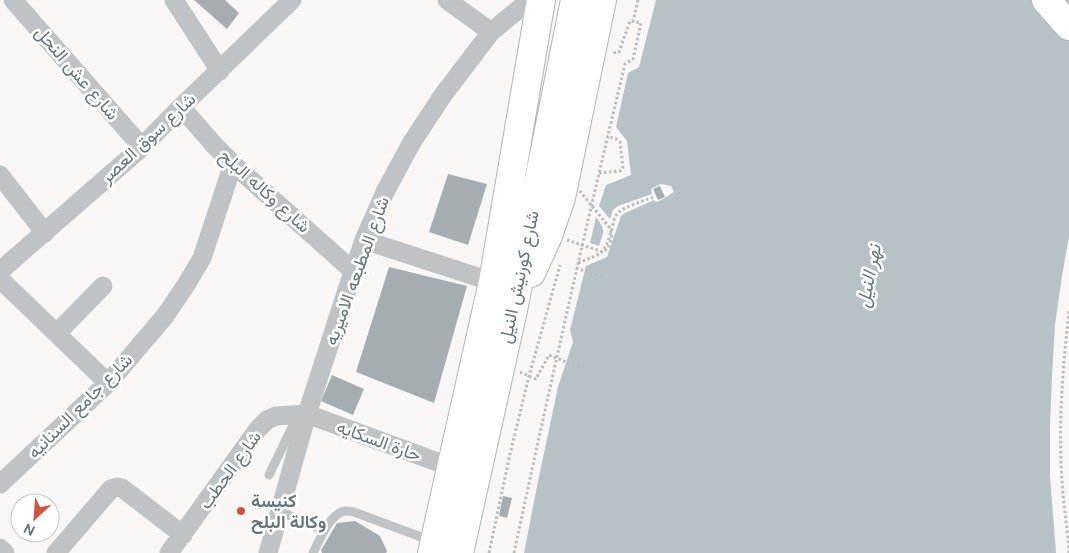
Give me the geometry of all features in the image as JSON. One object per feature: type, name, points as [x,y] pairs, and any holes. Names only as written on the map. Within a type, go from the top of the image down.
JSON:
[{"type":"highway","name":"شارع كورنيش النيل","points":[[433,547],[493,282],[541,0]]},
{"type":"highway","name":"شارع كورنيش النيل","points":[[459,553],[513,310],[575,0]]},
{"type":"highway","points":[[513,310],[547,238],[561,198],[602,0]]},
{"type":"highway","points":[[1046,0],[1069,26]]},
{"type":"street","name":"شارع عش النحل","points":[[13,0],[142,147]]},
{"type":"street","points":[[174,0],[220,70]]},
{"type":"street","name":"شارع سوق العصر","points":[[0,271],[142,147],[292,0]]},
{"type":"street","points":[[447,0],[490,32]]},
{"type":"street","name":"شارع المطبعه الاميريه","points":[[268,553],[303,414],[364,240],[386,192],[412,142],[443,95],[490,32],[530,0]]},
{"type":"street","name":"شارع وكاله البلح","points":[[181,107],[233,164],[353,271]]},
{"type":"street","name":"شارع جامع السنانيه","points":[[0,484],[108,383],[164,316],[202,258],[233,164]]},
{"type":"street","points":[[0,175],[45,233]]},
{"type":"street","points":[[364,240],[493,282]]},
{"type":"street","points":[[0,279],[108,383]]},
{"type":"street","points":[[57,333],[103,286]]},
{"type":"street","name":"حارة السكايه","points":[[303,414],[451,467]]},
{"type":"street","name":"شارع الحطب","points":[[169,553],[258,429],[267,420],[276,416],[303,414]]},
{"type":"street","points":[[56,553],[111,489],[117,486],[182,535]]},
{"type":"street","points":[[0,548],[5,553]]},
{"type":"lane","points":[[269,475],[303,414]]},
{"type":"lane","points":[[280,511],[324,531]]},
{"type":"lane","points":[[313,553],[328,523],[344,511],[354,512],[433,547]]},
{"type":"path","points":[[633,22],[638,0]]},
{"type":"path","points":[[514,553],[598,173],[625,64],[633,59],[641,23],[630,21],[619,52]]},
{"type":"path","points":[[598,173],[620,171],[623,168],[620,142],[607,136]]},
{"type":"path","points":[[567,240],[603,252],[607,249],[612,238],[612,232],[609,227],[579,190]]},
{"type":"path","points":[[577,266],[603,252],[608,244],[614,219],[620,211],[653,197]]},
{"type":"path","points":[[577,266],[604,278]]},
{"type":"path","points":[[1069,310],[1064,356],[1060,442],[1069,553]]},
{"type":"path","points":[[536,379],[549,355],[581,368]]},
{"type":"water","name":"نهر النيل","points":[[656,0],[1069,0],[1069,236],[1055,325],[1050,426],[1050,476],[1056,553],[524,553],[558,387],[573,342],[570,330],[586,266],[607,257],[621,216],[654,200],[656,202],[661,200],[674,192],[671,186],[661,184],[651,189],[652,194],[618,206],[613,210],[610,219],[599,206],[606,185],[631,175],[627,141],[616,127],[628,73],[639,67]]},
{"type":"water","points":[[596,217],[603,231],[599,246],[590,243]]},
{"type":"building","points":[[194,0],[225,0],[239,13],[227,29]]},
{"type":"building","points":[[448,174],[487,184],[468,245],[429,232]]},
{"type":"building","points":[[660,186],[665,197],[658,200],[653,189]]},
{"type":"building","points":[[389,267],[467,286],[434,403],[356,372]]},
{"type":"building","points":[[332,375],[364,389],[353,415],[321,401]]},
{"type":"building","points":[[503,496],[512,498],[507,518],[499,516]]},
{"type":"building","points":[[355,521],[380,536],[387,551],[386,553],[322,553],[321,550],[337,523]]},
{"type":"place","name":"كنيسة وكالة البلح","points":[[241,511]]}]
